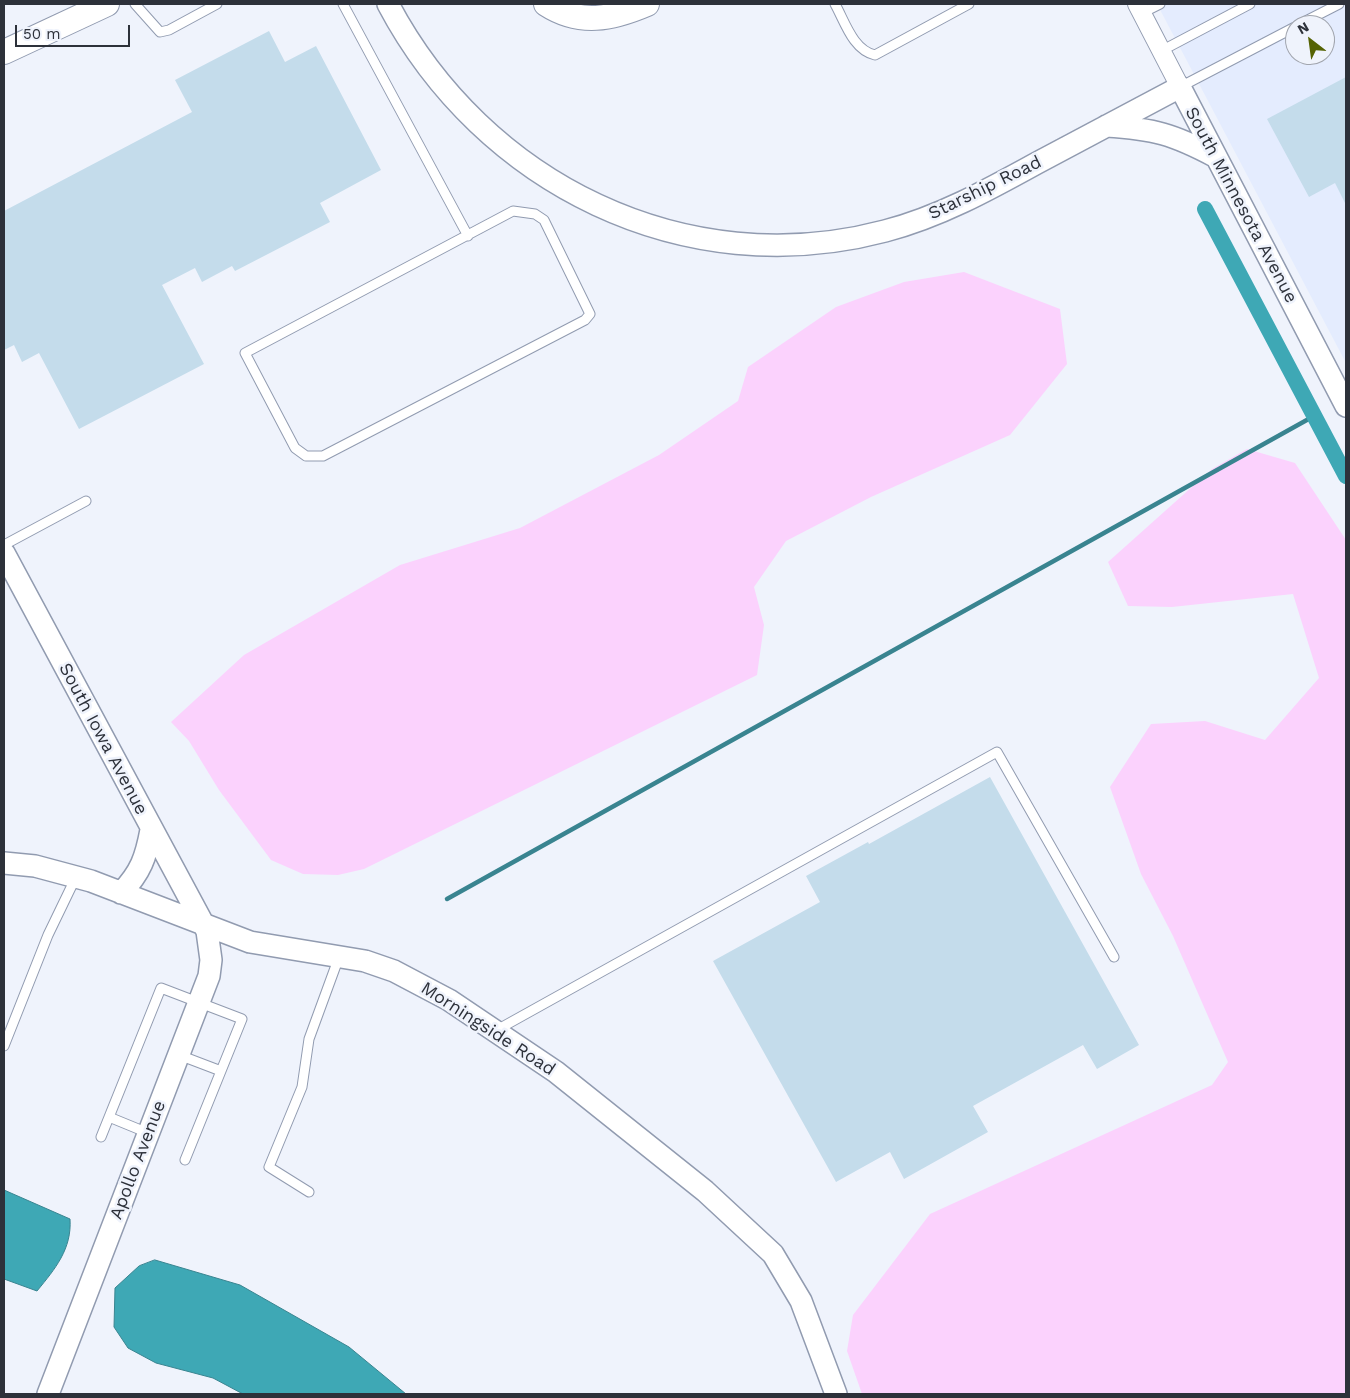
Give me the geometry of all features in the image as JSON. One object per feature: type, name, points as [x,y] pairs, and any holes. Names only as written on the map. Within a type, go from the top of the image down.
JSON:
[{"type":"main road","points":[[4,52],[108,4]]},
{"type":"main road","points":[[546,4],[570,16],[614,11],[621,15],[647,4]]},
{"type":"street","name":"Starship Road","points":[[388,4],[415,50],[442,87],[473,122],[517,158],[560,187],[601,207],[647,224],[696,238],[773,246],[831,241],[885,232],[941,213],[1180,87]]},
{"type":"street","name":"South Minnesota Avenue","points":[[1140,8],[1346,406]]},
{"type":"street","points":[[1105,126],[1142,128],[1174,135],[1216,157]]},
{"type":"street","name":"South Iowa Avenue","points":[[4,553],[203,925]]},
{"type":"street","points":[[121,893],[135,878],[146,857],[151,830]]},
{"type":"street","name":"Morningside Road","points":[[4,863],[35,866],[76,877],[250,942],[365,961],[394,971],[450,1000],[556,1072],[705,1191],[773,1254],[801,1302],[836,1394]]},
{"type":"street","name":"Apollo Avenue","points":[[48,1394],[209,976],[211,960],[207,932],[203,925]]},
{"type":"lane","points":[[134,4],[160,32],[169,30],[217,4]]},
{"type":"lane","points":[[343,4],[468,236]]},
{"type":"lane","points":[[835,4],[855,43],[866,53],[875,55],[969,4]]},
{"type":"lane","points":[[1140,8],[1160,4]]},
{"type":"lane","points":[[1161,51],[1250,4]]},
{"type":"lane","points":[[1318,15],[1339,4]]},
{"type":"lane","points":[[1180,87],[1285,32]]},
{"type":"lane","points":[[513,212],[535,214],[544,220],[590,314],[585,320],[322,456],[306,456],[295,448],[245,353],[468,236],[513,212]]},
{"type":"lane","points":[[4,545],[86,501]]},
{"type":"lane","points":[[495,1031],[997,752],[1114,957]]},
{"type":"lane","points":[[4,1046],[48,935],[76,877]]},
{"type":"lane","points":[[309,1192],[269,1167],[302,1087],[309,1039],[339,957]]},
{"type":"lane","points":[[101,1137],[160,988],[242,1019],[185,1160]]},
{"type":"lane","points":[[179,1055],[221,1072]]},
{"type":"lane","points":[[109,1117],[149,1133]]},
{"type":"shaded area","points":[[1157,4],[1346,4],[1346,363]]},
{"type":"shaded area","points":[[964,272],[1060,309],[1067,364],[1010,435],[871,497],[786,541],[754,587],[764,625],[757,675],[364,869],[338,875],[303,874],[271,860],[219,790],[189,741],[171,722],[244,655],[400,565],[520,528],[659,455],[738,401],[748,367],[836,307],[904,282]]},
{"type":"shaded area","points":[[1247,449],[1295,463],[1346,540],[1346,1394],[862,1394],[847,1351],[853,1315],[930,1214],[1212,1085],[1228,1062],[1173,936],[1141,874],[1110,787],[1151,724],[1205,721],[1265,740],[1319,678],[1293,594],[1172,607],[1128,606],[1108,562],[1212,469]]},
{"type":"water","points":[[4,1190],[70,1219],[68,1240],[61,1258],[37,1291],[4,1279]]},
{"type":"water","points":[[155,1260],[240,1285],[349,1347],[406,1394],[243,1394],[213,1378],[156,1363],[128,1348],[114,1327],[115,1288],[139,1266]]},
{"type":"building","points":[[269,31],[285,62],[316,46],[381,170],[320,203],[330,222],[235,271],[232,266],[202,282],[195,268],[162,285],[204,364],[79,429],[39,353],[22,362],[14,345],[4,350],[4,211],[192,112],[175,80]]},
{"type":"building","points":[[1346,77],[1346,205],[1335,183],[1309,197],[1267,119]]},
{"type":"building","points":[[990,777],[1139,1045],[1097,1069],[1083,1045],[973,1106],[988,1132],[904,1179],[890,1152],[836,1182],[713,961],[820,902],[806,876],[868,842],[869,844]]},
{"type":"waterway","points":[[1205,209],[1346,476]]},
{"type":"waterway","points":[[447,899],[1314,416]]}]
